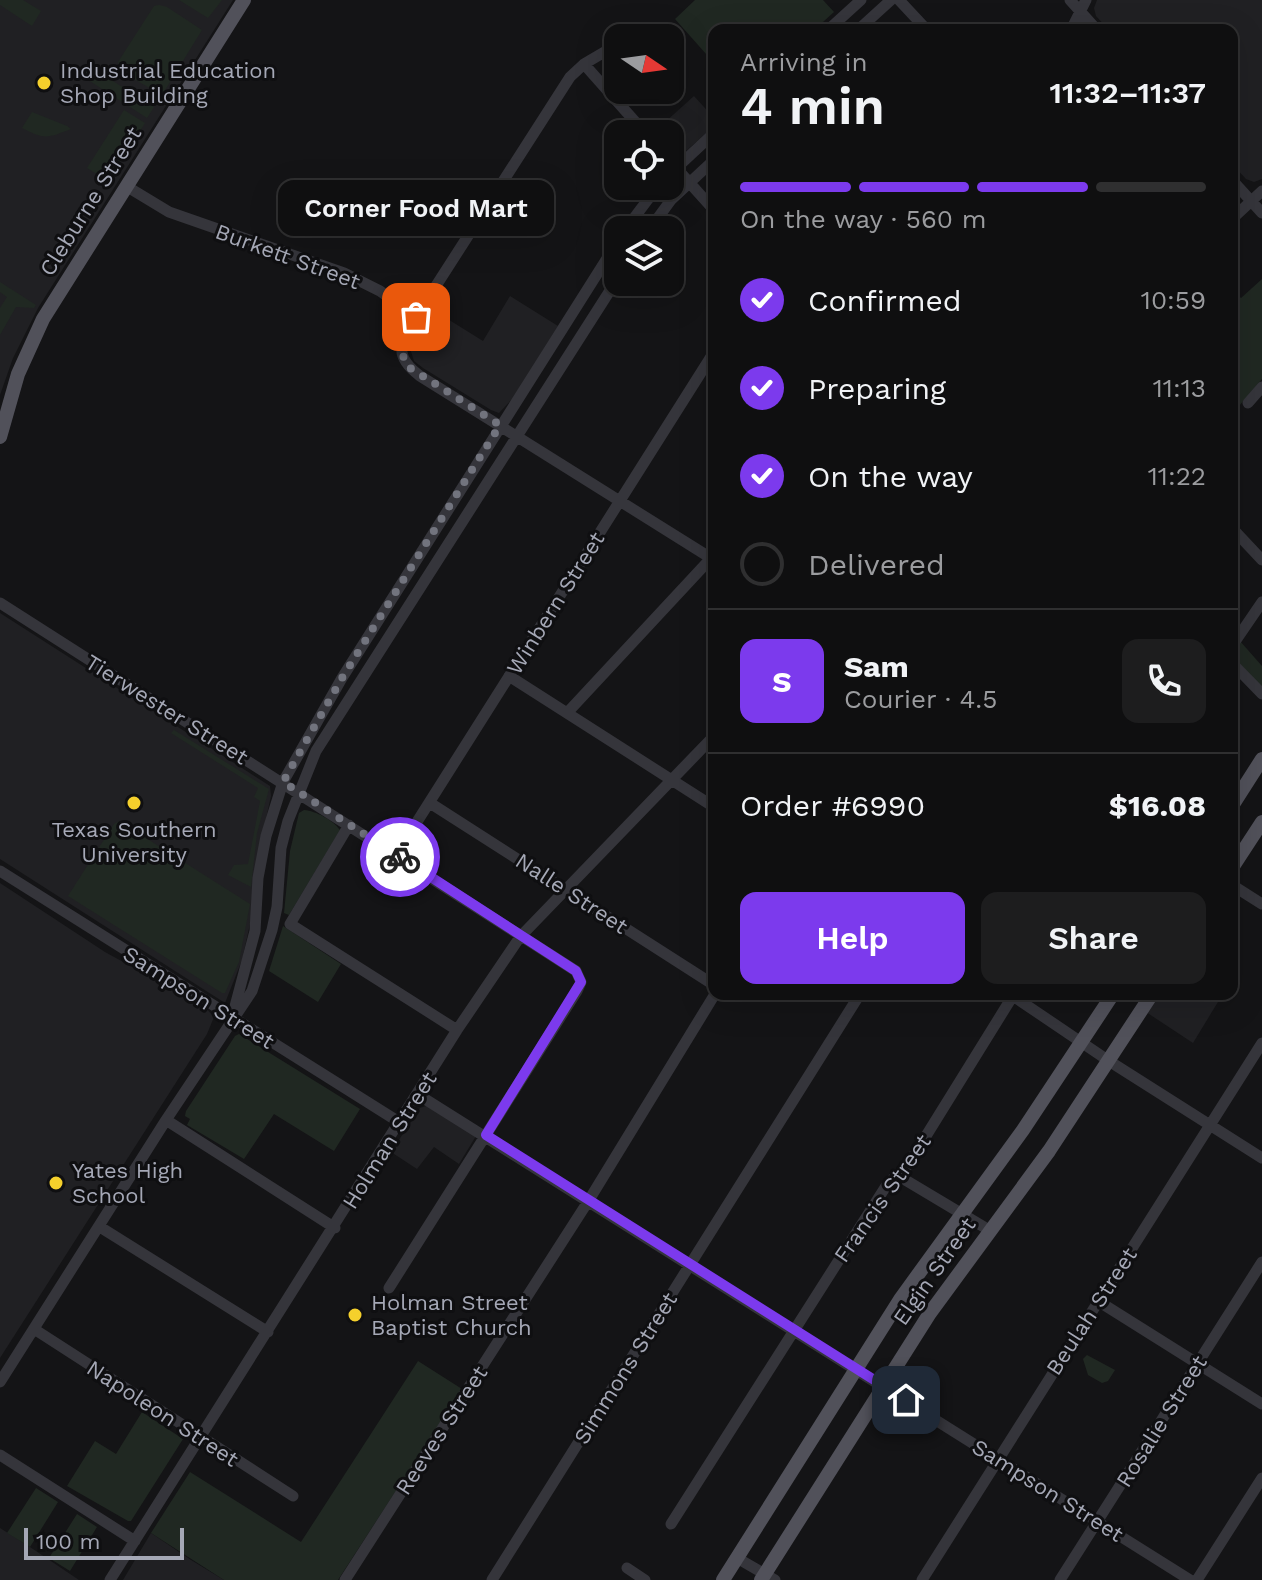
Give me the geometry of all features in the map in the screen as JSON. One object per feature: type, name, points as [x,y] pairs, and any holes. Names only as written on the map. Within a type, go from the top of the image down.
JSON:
[{"type":"main road","name":"Cleburne Street","points":[[0,437],[29,345],[58,293],[244,0]]},
{"type":"main road","points":[[1238,797],[1262,759]]},
{"type":"main road","points":[[1238,859],[1262,822]]},
{"type":"main road","name":"Elgin Street","points":[[723,1580],[901,1298],[1109,1000]]},
{"type":"main road","name":"Elgin Street","points":[[767,1578],[883,1385],[989,1230],[1049,1151],[1148,1000]]},
{"type":"street","points":[[835,24],[861,0]]},
{"type":"street","points":[[865,24],[891,0]]},
{"type":"street","points":[[899,0],[921,24]]},
{"type":"street","points":[[1070,0],[1092,24]]},
{"type":"street","points":[[1074,24],[1086,0]]},
{"type":"street","points":[[604,52],[570,77],[416,317],[403,340],[401,355],[407,366],[708,555]]},
{"type":"street","points":[[584,64],[634,120]]},
{"type":"street","points":[[684,157],[708,138]]},
{"type":"street","points":[[659,216],[671,200],[708,165]]},
{"type":"street","points":[[684,178],[708,203]]},
{"type":"street","name":"Burkett Street","points":[[126,186],[169,212],[344,273],[380,291],[416,317]]},
{"type":"street","points":[[1238,187],[1262,213]]},
{"type":"street","points":[[1238,213],[1262,191]]},
{"type":"street","points":[[232,1018],[255,931],[258,878],[266,836],[283,782],[342,678],[604,263]]},
{"type":"street","points":[[583,295],[601,305]]},
{"type":"street","points":[[0,1382],[166,1120],[252,991],[264,961],[277,907],[281,848],[298,792],[316,751],[607,296]]},
{"type":"street","name":"Winbern Street","points":[[396,855],[708,362]]},
{"type":"street","points":[[1248,403],[1262,387]]},
{"type":"street","points":[[1238,534],[1262,560]]},
{"type":"street","points":[[567,713],[708,563]]},
{"type":"street","points":[[1238,637],[1262,602]]},
{"type":"street","name":"Tierwester Street","points":[[0,603],[576,971],[581,982],[577,991],[486,1135]]},
{"type":"street","points":[[1238,669],[1262,694]]},
{"type":"street","points":[[509,676],[708,803]]},
{"type":"street","name":"Holman Street","points":[[110,1580],[335,1228],[457,1030],[520,937],[708,742]]},
{"type":"street","name":"Nalle Street","points":[[430,803],[708,981]]},
{"type":"street","points":[[349,825],[290,924],[457,1030]]},
{"type":"street","name":"Sampson Street","points":[[0,871],[399,1122]]},
{"type":"street","points":[[1238,889],[1262,904]]},
{"type":"street","name":"Reeves Street","points":[[345,1580],[589,1200],[711,1000]]},
{"type":"street","name":"Simmons Street","points":[[497,1578],[856,1000]]},
{"type":"street","name":"Francis Street","points":[[671,1524],[888,1183],[908,1165],[1010,1000]]},
{"type":"street","points":[[1020,1000],[1109,1061],[1262,1158]]},
{"type":"street","name":"Beulah Street","points":[[922,1580],[1262,1043]]},
{"type":"street","name":"Sampson Street","points":[[417,1094],[1190,1580]]},
{"type":"street","points":[[166,1120],[335,1228]]},
{"type":"street","points":[[389,1288],[486,1135]]},
{"type":"street","points":[[897,1175],[989,1230]]},
{"type":"street","points":[[100,1227],[268,1332]]},
{"type":"street","name":"Rosalie Street","points":[[1060,1580],[1262,1262]]},
{"type":"street","points":[[1098,1301],[1262,1404]]},
{"type":"street","name":"Napoleon Street","points":[[34,1329],[293,1496]]},
{"type":"street","points":[[0,1455],[135,1541]]},
{"type":"street","points":[[1197,1580],[1262,1478]]},
{"type":"street","points":[[737,1558],[767,1578]]},
{"type":"street","points":[[627,1568],[645,1580]]},
{"type":"shaded area","points":[[0,0],[233,0],[38,308],[13,358],[0,395]]},
{"type":"shaded area","points":[[0,0],[23,0],[41,11],[32,26],[0,5]]},
{"type":"shaded area","points":[[179,0],[222,0],[208,18]]},
{"type":"shaded area","points":[[695,0],[823,0],[834,12],[821,24],[708,24],[708,56],[684,29],[684,24],[675,19]]},
{"type":"shaded area","points":[[1097,0],[1262,0],[1262,179],[1254,182],[1238,170],[1238,24],[1103,24],[1094,8]]},
{"type":"shaded area","points":[[159,5],[202,30],[162,95],[120,71],[118,62],[154,6]]},
{"type":"shaded area","points":[[89,66],[154,107],[147,118],[82,76]]},
{"type":"shaded area","points":[[694,96],[708,111],[708,131],[685,152],[684,120],[667,120]]},
{"type":"shaded area","points":[[124,110],[145,123],[108,181],[87,168]]},
{"type":"shaded area","points":[[32,112],[71,129],[46,136],[30,132],[22,128]]},
{"type":"shaded area","points":[[1262,279],[1262,379],[1238,407],[1238,295],[1241,298]]},
{"type":"shaded area","points":[[0,282],[36,305],[34,308],[16,307],[0,335],[0,308],[7,297],[0,292]]},
{"type":"shaded area","points":[[510,296],[558,326],[512,399],[499,413],[423,368],[414,361],[409,345],[430,308],[483,341]]},
{"type":"shaded area","name":"Texas Southern University","points":[[0,613],[270,786],[271,796],[257,859],[252,915],[242,960],[225,1003],[0,859]]},
{"type":"shaded area","points":[[1240,641],[1262,666],[1262,688],[1238,662]]},
{"type":"shaded area","points":[[174,730],[269,789],[257,833],[251,887],[228,875],[234,865],[248,864],[260,801],[254,797],[258,788],[171,733]]},
{"type":"shaded area","points":[[304,810],[324,817],[340,830],[289,915],[284,913],[290,851],[299,813]]},
{"type":"shaded area","points":[[119,821],[250,904],[239,962],[225,993],[68,896],[114,824]]},
{"type":"shaded area","name":"Yates High School","points":[[0,883],[105,952],[205,1007],[214,1017],[207,1034],[0,1358]]},
{"type":"shaded area","points":[[283,926],[341,964],[318,1002],[269,971]]},
{"type":"shaded area","points":[[1154,1000],[1219,1000],[1193,1043],[1146,1012]]},
{"type":"shaded area","points":[[239,1034],[360,1109],[334,1151],[274,1114],[244,1159],[187,1125],[190,1119],[185,1116],[186,1111]]},
{"type":"shaded area","points":[[429,1105],[476,1136],[459,1164],[434,1147],[417,1169],[391,1152],[420,1108]]},
{"type":"shaded area","points":[[1087,1355],[1115,1370],[1108,1381],[1102,1383],[1088,1375],[1083,1359]]},
{"type":"shaded area","points":[[418,1361],[462,1389],[338,1580],[224,1580],[151,1533],[190,1472],[301,1542]]},
{"type":"shaded area","points":[[142,1412],[183,1439],[131,1521],[128,1521],[67,1486],[95,1441],[116,1454]]},
{"type":"shaded area","points":[[36,1488],[58,1502],[30,1547],[7,1533]]},
{"type":"shaded area","points":[[77,1514],[97,1527],[70,1571],[49,1558]]},
{"type":"shaded area","points":[[0,1528],[30,1547],[79,1580],[0,1580]]},
{"type":"shaded area","points":[[151,1533],[191,1560],[224,1580],[123,1580]]},
{"type":"way so far","points":[[400,857],[283,782],[342,678],[500,425],[407,366],[401,355],[403,340],[416,317]]},
{"type":"place","name":"Industrial Education Shop Building","points":[[44,83]]},
{"type":"place","name":"Corner Food Mart","points":[[416,317]]},
{"type":"place","name":"Texas Southern University","points":[[134,803]]},
{"type":"place","name":"Yates High School","points":[[56,1183]]},
{"type":"place","name":"Holman Street Baptist Church","points":[[355,1315]]},
{"type":"route","points":[[400,857],[576,971],[581,982],[486,1135],[906,1400]]}]
